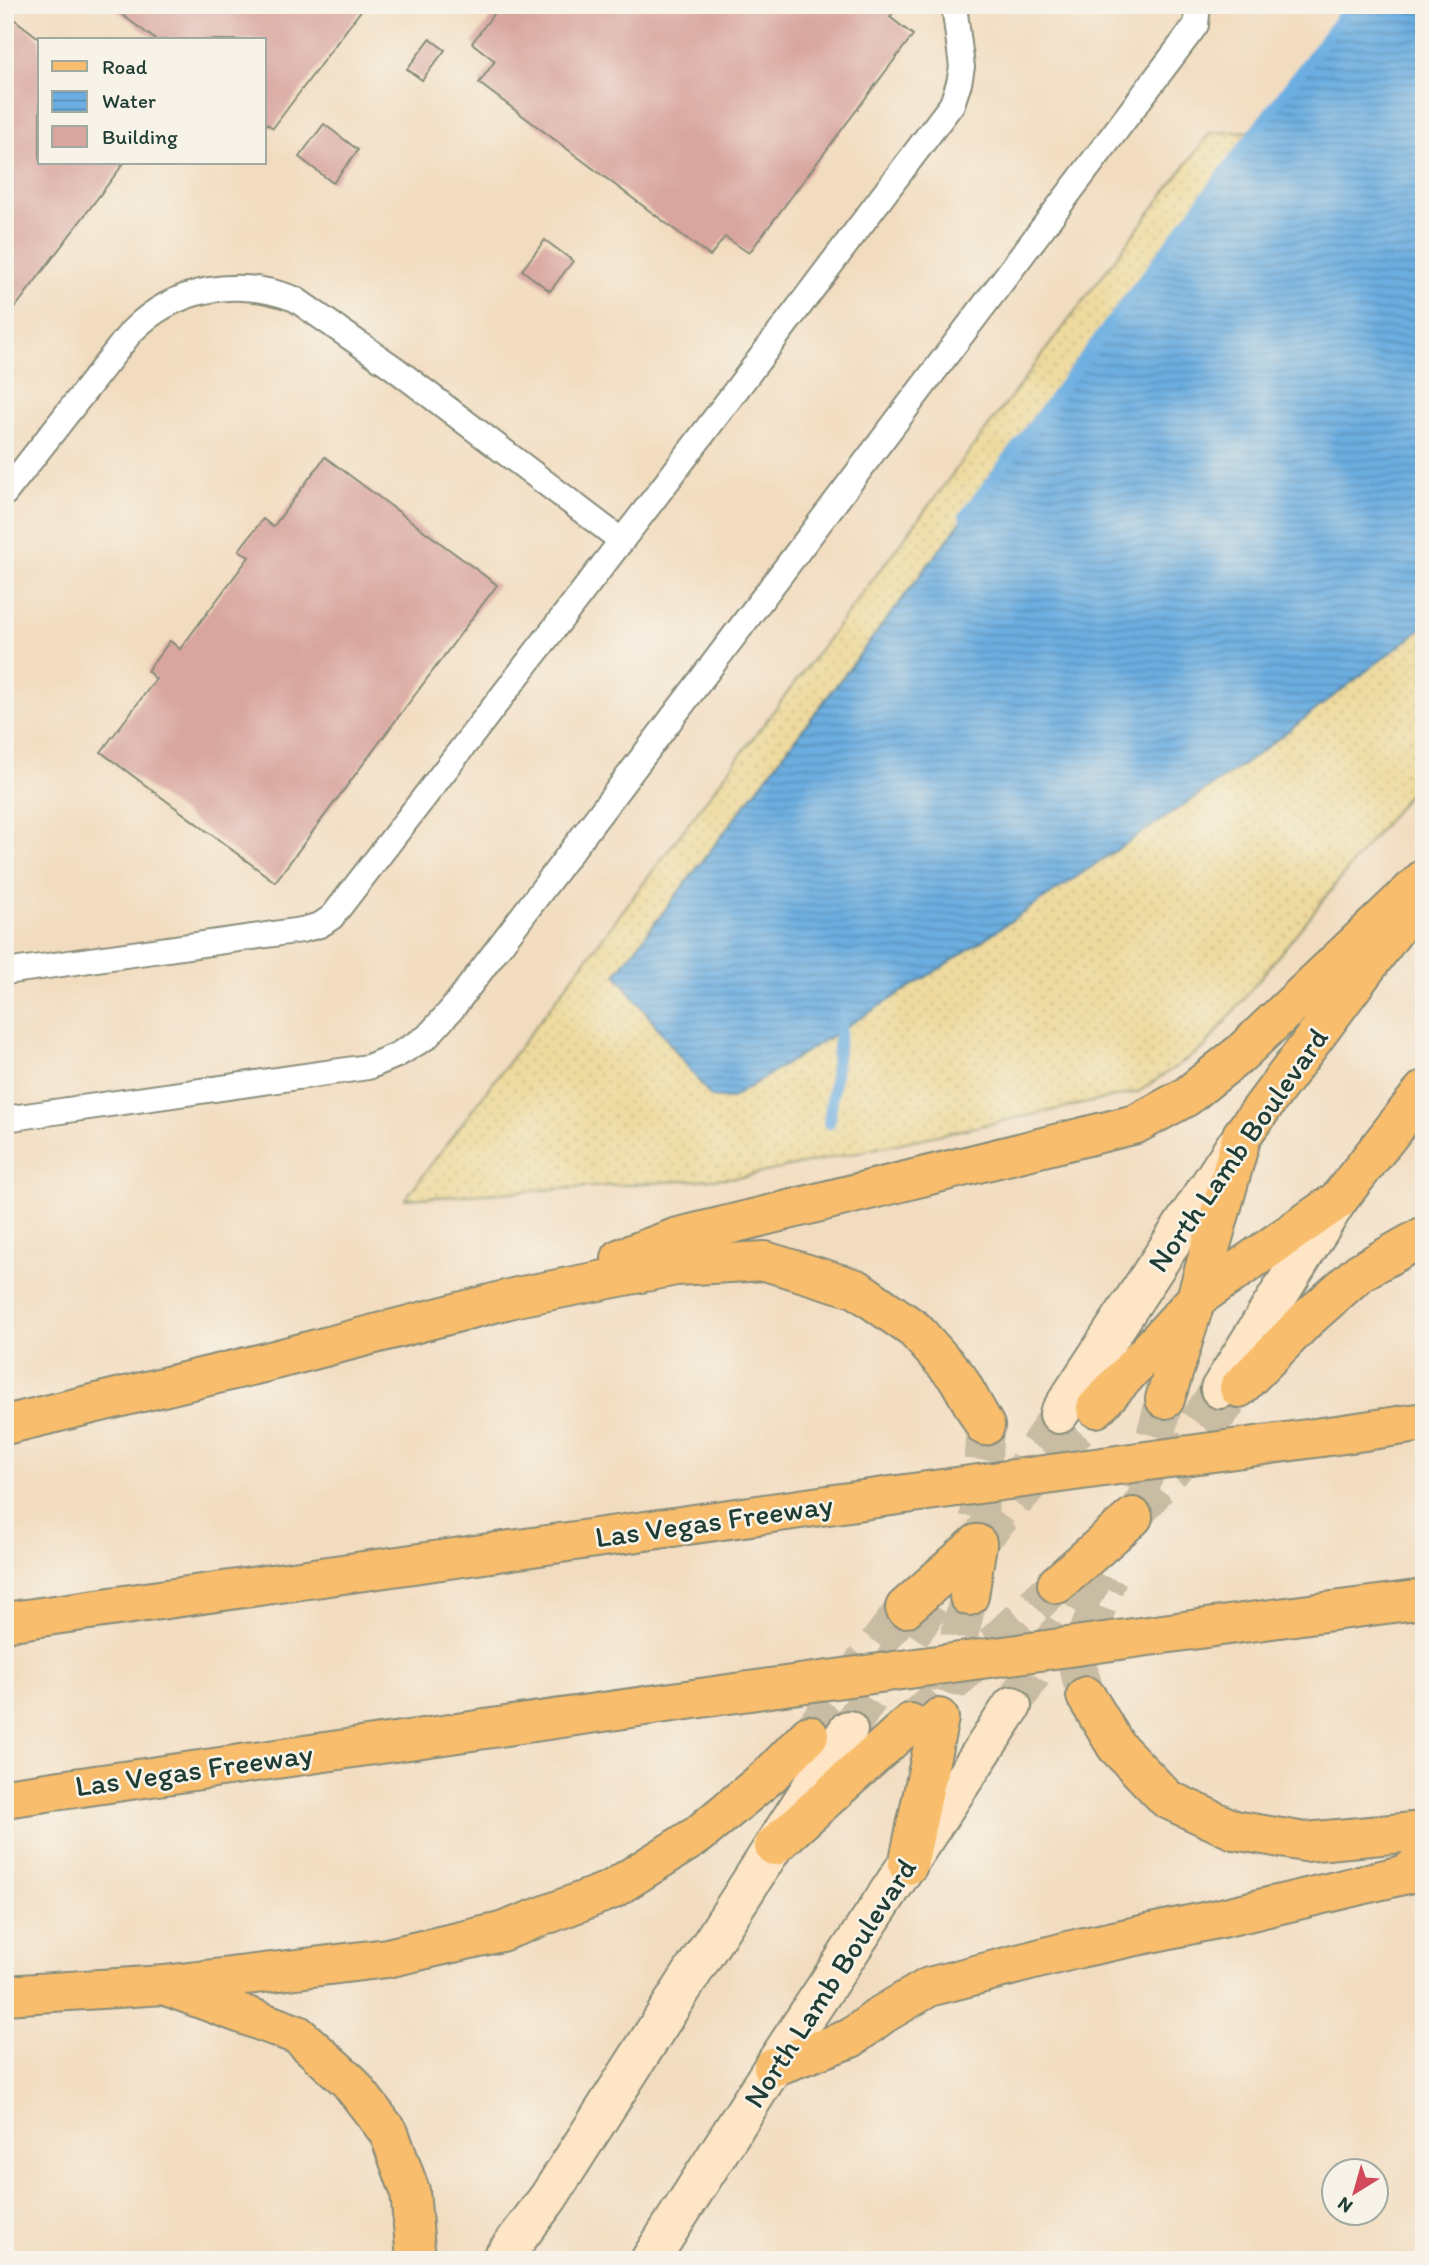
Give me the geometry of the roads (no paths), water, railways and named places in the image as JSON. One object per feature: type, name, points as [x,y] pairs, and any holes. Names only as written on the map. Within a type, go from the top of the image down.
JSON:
[{"type":"main road","points":[[517,1297],[675,1238],[1136,1124],[1186,1097],[1241,1053],[1424,879]]},
{"type":"main road","name":"North Lamb Boulevard","points":[[1059,1414],[1242,1135],[1424,891]]},
{"type":"main road","points":[[1424,1090],[1338,1200],[1230,1389],[1360,1272],[1424,1236]]},
{"type":"main road","points":[[1165,1399],[1242,1135]]},
{"type":"main road","points":[[1096,1408],[1196,1300],[1338,1200]]},
{"type":"main road","points":[[5,1425],[263,1363],[517,1297],[676,1266],[765,1261],[857,1289],[915,1330],[958,1378],[985,1426]]},
{"type":"main road","name":"Las Vegas Freeway","points":[[5,1622],[1424,1422]]},
{"type":"main road","points":[[1086,1580],[1133,1517],[1086,1580]]},
{"type":"main road","points":[[977,1544],[936,1602],[977,1544]]},
{"type":"main road","name":"Las Vegas Freeway","points":[[5,1798],[769,1688],[1424,1599]]},
{"type":"main road","points":[[1086,1696],[1116,1746],[1167,1799],[1234,1829],[1305,1842],[1424,1831]]},
{"type":"main road","name":"North Lamb Boulevard","points":[[650,2260],[773,2067],[1012,1706]]},
{"type":"main road","points":[[774,1846],[925,1720],[908,1865]]},
{"type":"main road","points":[[500,2260],[548,2197],[848,1730]]},
{"type":"main road","points":[[5,1995],[164,1985],[387,1958],[501,1932],[611,1890],[698,1835],[770,1775],[809,1735]]},
{"type":"main road","points":[[773,2067],[850,2038],[883,2014],[929,1987],[1080,1948],[1407,1874],[1424,1859]]},
{"type":"main road","points":[[164,1985],[298,2035],[349,2081],[389,2133],[410,2191],[416,2260]]},
{"type":"lane","points":[[5,972],[302,930],[320,925],[332,917],[622,541],[952,104],[962,67],[954,5]]},
{"type":"lane","points":[[5,1119],[368,1068],[427,1037],[461,998],[1188,36],[1196,25],[1198,5]]},
{"type":"lane","points":[[5,494],[143,320],[161,307],[184,297],[227,286],[279,293],[295,299],[394,368],[622,541]]},
{"type":"water","points":[[1355,5],[1424,5],[1424,627],[1246,763],[944,966],[730,1099],[711,1097],[616,974]]},
{"type":"waterway","points":[[965,516],[1351,5]]},
{"type":"waterway","points":[[829,1123],[842,1016]]},
{"type":"tunnel","points":[[1133,1517],[1239,1388]]},
{"type":"tunnel","points":[[1133,1517],[1220,1389]]},
{"type":"tunnel","points":[[1140,1491],[1165,1399]]},
{"type":"tunnel","points":[[977,1544],[1096,1408]]},
{"type":"tunnel","points":[[977,1544],[1059,1414]]},
{"type":"tunnel","points":[[979,1517],[985,1426]]},
{"type":"tunnel","points":[[1086,1696],[1077,1664],[1108,1577]]},
{"type":"tunnel","points":[[1012,1706],[1093,1580]]},
{"type":"tunnel","points":[[910,1723],[1057,1584]]},
{"type":"tunnel","points":[[945,1693],[969,1596]]},
{"type":"tunnel","points":[[848,1730],[933,1602]]},
{"type":"tunnel","points":[[809,1735],[905,1608]]}]
